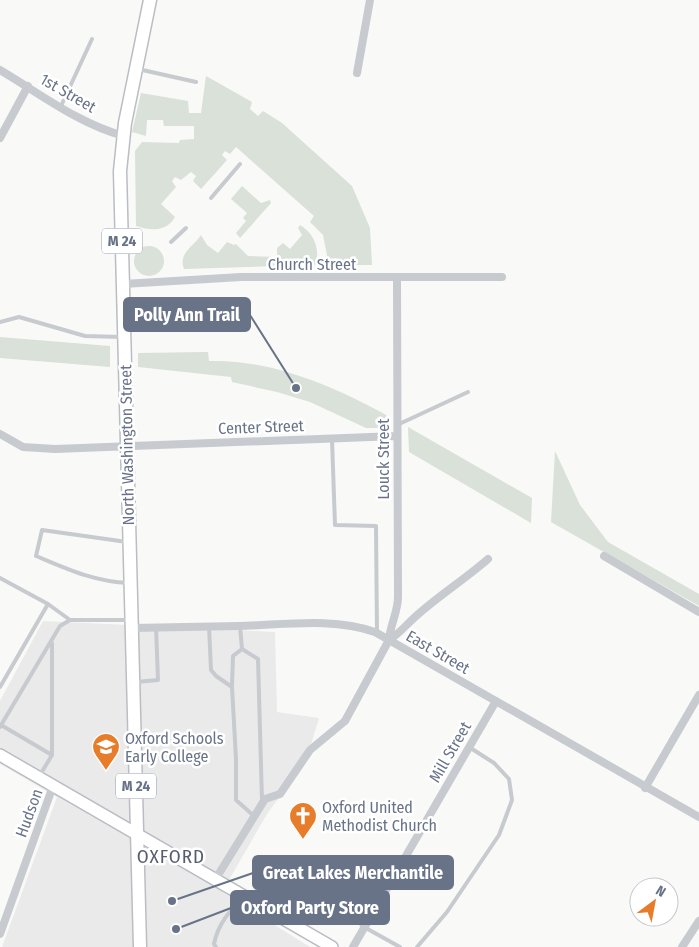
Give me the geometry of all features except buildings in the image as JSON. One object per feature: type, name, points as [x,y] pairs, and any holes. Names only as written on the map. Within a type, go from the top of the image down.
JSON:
[{"type":"main road","name":"M 24","points":[[137,63],[150,0]]},
{"type":"main road","name":"North Washington Street","points":[[137,63],[120,171],[138,835]]},
{"type":"main road","points":[[0,755],[332,947]]},
{"type":"main road","name":"M 24","points":[[138,835],[140,947]]},
{"type":"street","points":[[356,72],[370,0]]},
{"type":"street","name":"1st Street","points":[[0,70],[106,131],[124,136]]},
{"type":"street","points":[[0,138],[28,86]]},
{"type":"street","name":"Church Street","points":[[122,284],[241,277],[502,277]]},
{"type":"street","name":"Louck Street","points":[[389,640],[390,631],[398,609],[397,277]]},
{"type":"street","name":"Center Street","points":[[0,434],[23,447],[35,448],[396,436]]},
{"type":"street","points":[[604,556],[699,612]]},
{"type":"street","points":[[215,880],[265,799],[280,794],[310,750],[345,721],[389,640],[402,632],[414,618],[488,560]]},
{"type":"street","name":"East Street","points":[[132,624],[156,627],[343,625],[377,633],[645,788],[699,817]]},
{"type":"street","points":[[645,788],[699,695]]},
{"type":"street","name":"Mill Street","points":[[353,947],[496,701]]},
{"type":"street","name":"Hudson","points":[[0,932],[54,786]]},
{"type":"street","points":[[682,947],[699,920]]},
{"type":"lane","points":[[61,106],[92,39]]},
{"type":"lane","points":[[137,63],[196,82]]},
{"type":"lane","points":[[211,198],[240,164]]},
{"type":"lane","points":[[171,242],[186,228]]},
{"type":"lane","points":[[0,322],[19,317],[85,336],[124,337]]},
{"type":"lane","points":[[397,426],[468,392]]},
{"type":"lane","points":[[332,439],[335,525],[376,526],[377,633]]},
{"type":"lane","points":[[129,542],[42,530],[36,556],[81,575],[107,582],[130,583]]},
{"type":"lane","points":[[0,578],[48,604],[70,620],[132,624]]},
{"type":"lane","points":[[0,688],[48,604]]},
{"type":"lane","points":[[52,755],[1,726],[60,626],[70,620]]},
{"type":"lane","points":[[209,626],[211,670],[216,676],[232,687]]},
{"type":"lane","points":[[240,626],[242,649]]},
{"type":"lane","points":[[134,683],[158,680],[156,627]]},
{"type":"lane","points":[[39,778],[52,755],[52,640]]},
{"type":"lane","points":[[242,649],[233,656],[232,687],[236,800],[254,816]]},
{"type":"lane","points":[[242,649],[258,659],[258,716],[262,804]]},
{"type":"lane","points":[[417,947],[447,912],[499,836],[512,800],[509,779],[494,763],[469,747]]},
{"type":"lane","points":[[216,947],[214,944],[216,935],[222,922],[230,910],[245,897]]},
{"type":"lane","points":[[296,926],[313,906],[324,899],[337,902],[364,927],[400,947]]},
{"type":"shaded area","points":[[206,76],[252,102],[250,109],[258,116],[263,111],[282,123],[352,186],[370,228],[372,265],[329,265],[323,235],[310,222],[314,216],[236,147],[230,154],[225,151],[222,155],[227,160],[201,189],[193,181],[196,176],[191,172],[181,180],[175,177],[172,181],[176,187],[161,204],[175,217],[171,222],[158,229],[136,226],[135,151],[142,142],[179,143],[180,140],[194,139],[194,126],[164,126],[163,120],[147,120],[146,136],[132,132],[141,93],[188,101],[189,113],[201,113]]},
{"type":"shaded area","points":[[242,186],[261,203],[270,200],[271,203],[240,238],[236,233],[246,221],[243,218],[247,213],[231,199]]},
{"type":"shaded area","points":[[300,225],[305,228],[315,242],[317,259],[315,265],[184,269],[183,259],[187,250],[201,235],[207,245],[218,253],[227,242],[236,244],[248,256],[277,257],[277,248],[283,243],[290,249],[302,235],[298,228]]},
{"type":"shaded area","points":[[149,246],[160,250],[164,261],[160,272],[149,276],[138,272],[134,261],[138,250]]},
{"type":"shaded area","points":[[0,337],[110,346],[110,367],[0,358]]},
{"type":"shaded area","points":[[208,352],[209,361],[255,365],[278,370],[300,376],[345,394],[386,415],[387,428],[366,428],[310,402],[232,382],[231,377],[138,367],[138,353]]},
{"type":"shaded area","points":[[408,427],[532,498],[531,523],[409,452]]},
{"type":"shaded area","points":[[555,451],[580,505],[608,542],[699,594],[699,606],[551,522]]},
{"type":"shaded area","points":[[43,621],[275,632],[277,712],[319,718],[306,761],[267,814],[222,892],[310,947],[2,947],[57,797],[0,764],[0,701]]},
{"type":"place","name":"Polly Ann Trail","points":[[296,388]]},
{"type":"place","name":"Oxford Schools Early College","points":[[106,771]]},
{"type":"place","name":"Oxford United Methodist Church","points":[[303,840]]},
{"type":"place","name":"Great Lakes Merchantile","points":[[172,901]]},
{"type":"place","name":"Oxford Party Store","points":[[176,929]]},
{"type":"district","name":"OXFORD","points":[[171,856]]}]
